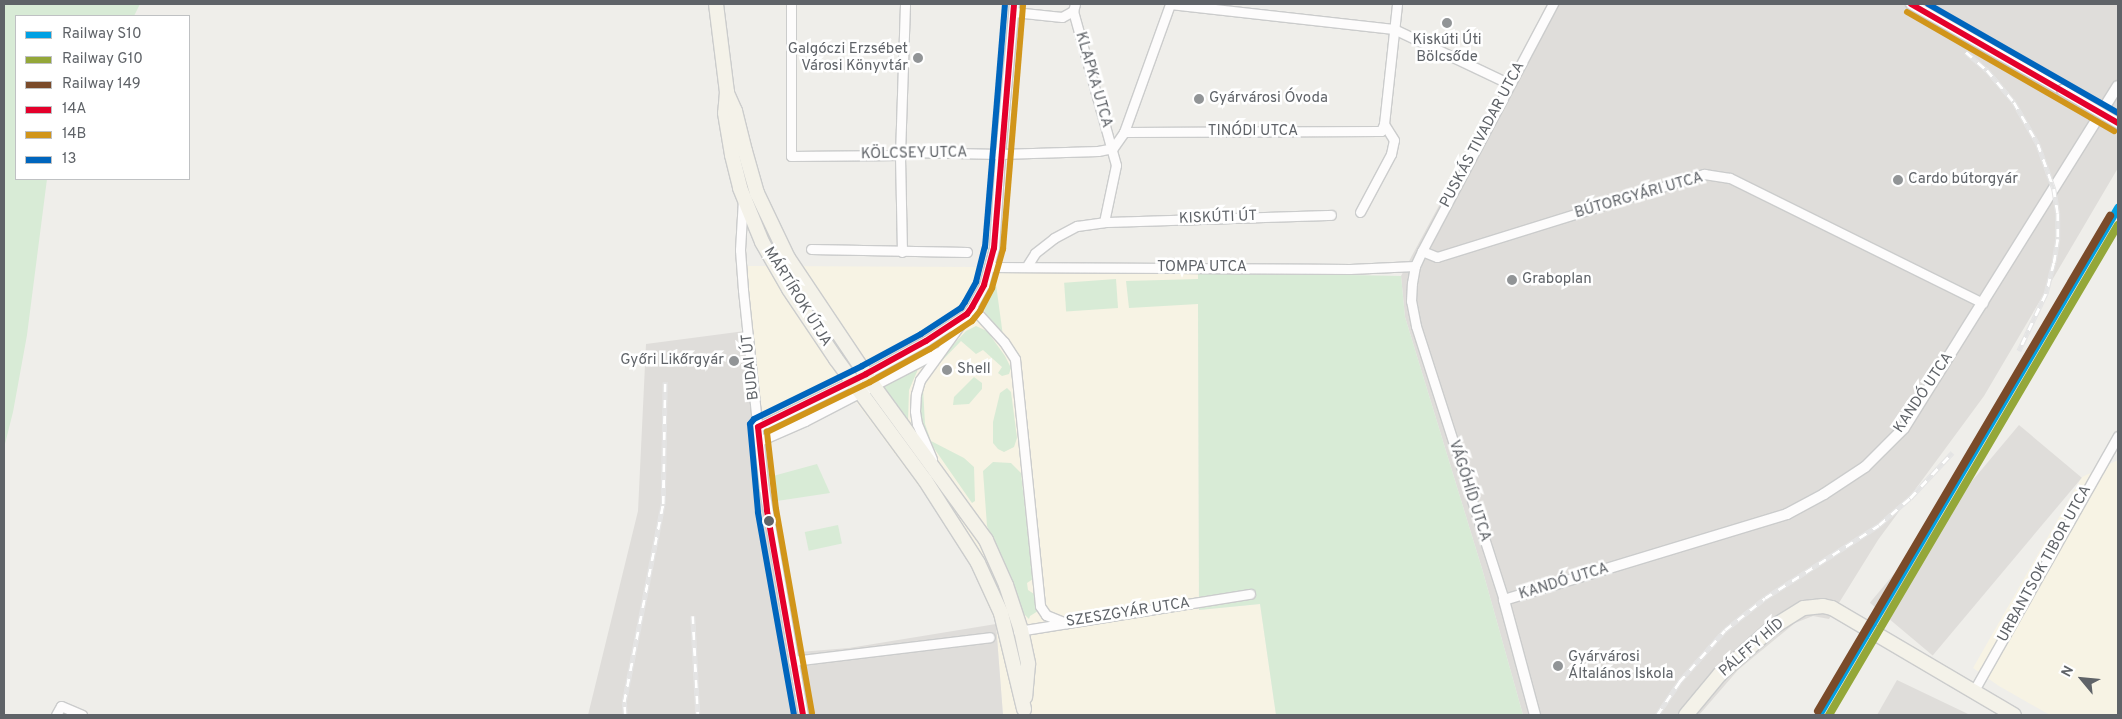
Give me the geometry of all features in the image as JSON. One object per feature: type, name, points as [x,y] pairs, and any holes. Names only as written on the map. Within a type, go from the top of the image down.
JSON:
[{"type":"main road","name":"MÁRTÍROK ÚTJA","points":[[716,4],[727,92],[725,113],[730,146],[743,196],[762,242],[784,281],[852,381],[925,480],[970,548],[993,594],[1006,632],[1024,712]]},
{"type":"main road","name":"MÁRTÍROK ÚTJA","points":[[727,92],[736,111],[744,151],[757,192],[776,236],[802,283],[986,540],[1006,585],[1021,630],[1028,664],[1024,712]]},
{"type":"main road","name":"PÁLFFY HÍD","points":[[1690,710],[1720,674],[1750,646],[1794,613],[1814,606],[1832,608],[2014,715]]},
{"type":"street","name":"KÖLCSEY UTCA","points":[[791,4],[791,156],[900,155],[908,152],[1000,154],[1098,151],[1113,148]]},
{"type":"street","points":[[902,252],[900,155],[905,4]]},
{"type":"street","points":[[1113,148],[1124,132],[1170,4],[1394,29],[1510,84]]},
{"type":"street","points":[[1360,212],[1391,154],[1394,140],[1382,128],[1397,4]]},
{"type":"street","name":"PUSKÁS TIVADAR UTCA","points":[[1415,266],[1553,4]]},
{"type":"street","points":[[1911,4],[2118,123]]},
{"type":"street","points":[[938,473],[915,412],[920,380],[938,352],[954,335],[970,311],[984,285],[990,267],[994,248],[1000,154],[1014,8],[1062,17],[1074,7]]},
{"type":"street","name":"KLAPKA UTCA","points":[[1074,7],[1116,165],[1104,222]]},
{"type":"street","name":"KANDÓ UTCA","points":[[1504,600],[1787,514],[1824,494],[1865,467],[1904,428],[2118,86]]},
{"type":"street","name":"TINÓDI UTCA","points":[[1124,132],[1382,128]]},
{"type":"street","name":"BÚTORGYÁRI UTCA","points":[[1422,251],[1437,257],[1704,174],[1730,178],[1983,303]]},
{"type":"street","name":"BUDAI ÚT","points":[[743,196],[740,250],[767,510],[803,715]]},
{"type":"street","name":"KISKÚTI ÚT","points":[[1027,266],[1035,253],[1054,238],[1077,226],[1104,222],[1331,215]]},
{"type":"street","points":[[811,250],[967,252]]},
{"type":"street","name":"TOMPA UTCA","points":[[990,267],[1350,269],[1415,266]]},
{"type":"street","name":"VÁGÓHÍD UTCA","points":[[1415,266],[1411,301],[1416,326],[1504,600],[1535,715]]},
{"type":"street","points":[[760,441],[861,392],[870,380],[970,311]]},
{"type":"street","points":[[970,311],[1004,342],[1015,359],[1039,599],[1042,611],[1046,615],[1066,623]]},
{"type":"street","points":[[758,427],[852,381],[870,380],[938,352]]},
{"type":"street","name":"URBANTSOK TIBOR UTCA","points":[[1973,692],[2114,450],[2118,436]]},
{"type":"street","name":"SZESZGYÁR UTCA","points":[[1006,632],[1250,594]]},
{"type":"street","points":[[793,661],[990,637]]},
{"type":"street","points":[[56,715],[61,706],[82,715]]},
{"type":"shaded area","points":[[1551,4],[2118,4],[2118,168],[1984,396],[1878,540],[1829,619],[1813,616],[1795,623],[1738,670],[1699,715],[1523,715],[1483,572],[1405,317],[1401,276],[1477,135]]},
{"type":"shaded area","points":[[736,266],[978,267],[1198,272],[1199,610],[1260,604],[1276,715],[1003,715],[996,624],[975,574],[952,531],[854,399],[757,444]]},
{"type":"shaded area","points":[[745,331],[770,545],[787,653],[849,648],[996,624],[1003,715],[588,715],[638,511],[646,344]]},
{"type":"shaded area","points":[[2019,425],[2082,478],[1933,655],[1870,603]]},
{"type":"shaded area","points":[[2118,460],[2118,715],[2050,715],[1999,686],[1973,668],[2082,477]]},
{"type":"shaded area","points":[[1897,680],[1966,713],[1970,715],[1877,715]]},
{"type":"green space","points":[[4,4],[140,4],[134,15],[15,15],[15,180],[47,180],[27,335],[13,412],[4,448]]},
{"type":"green space","points":[[1198,272],[1401,276],[1405,317],[1483,572],[1523,715],[1276,715],[1260,604],[1199,610],[1198,304],[1129,308],[1126,281],[1198,279]]},
{"type":"green space","points":[[995,277],[1003,336],[987,317],[984,310],[984,303]]},
{"type":"green space","points":[[1116,279],[1118,308],[1066,312],[1064,283]]},
{"type":"green space","points":[[976,326],[987,331],[1005,356],[1011,368],[1009,374],[1002,376],[998,373],[1002,367],[983,350],[976,354],[961,341],[932,371],[923,389],[925,424],[931,441],[964,458],[974,467],[975,501],[972,503],[929,441],[919,420],[919,390],[928,372],[966,331]]},
{"type":"green space","points":[[953,327],[955,328],[935,348],[879,375],[880,370],[930,344]]},
{"type":"green space","points":[[919,367],[909,390],[908,421],[883,386]]},
{"type":"green space","points":[[974,377],[982,383],[982,389],[969,404],[953,405],[954,397]]},
{"type":"green space","points":[[1007,388],[1011,392],[1017,438],[1014,447],[1004,452],[993,443],[993,422],[1000,393]]},
{"type":"green space","points":[[993,462],[1011,463],[1021,473],[1033,579],[1027,583],[1028,590],[1034,594],[1038,611],[1030,616],[1029,619],[1023,613],[1012,581],[987,526],[983,471]]},
{"type":"green space","points":[[817,464],[830,493],[777,501],[773,476]]},
{"type":"green space","points":[[838,525],[842,544],[809,551],[805,532]]},
{"type":"railway","points":[[1966,52],[1987,70],[2014,102],[2038,144],[2054,189],[2058,213],[2058,239],[2054,263],[2046,294],[2019,351]]},
{"type":"railway","points":[[625,715],[624,702],[663,504],[665,382]]},
{"type":"railway","points":[[1657,715],[1679,682],[1725,630],[1765,598],[1879,525],[1910,498],[1952,453]]},
{"type":"railway","points":[[693,616],[698,715]]},
{"type":"rail line","name":"S10","points":[[1819,715],[2118,208]]},
{"type":"rail line","name":"149","points":[[1818,711],[2110,216]]},
{"type":"rail line","name":"G10","points":[[1829,715],[2118,225]]},
{"type":"transit line","name":"13","points":[[794,715],[758,512],[750,424],[754,419],[862,366],[921,334],[961,308],[965,302],[976,282],[985,247],[1005,4]]},
{"type":"transit line","name":"14A","points":[[803,715],[767,510],[758,427],[866,374],[926,341],[967,314],[972,307],[984,285],[994,248],[1014,4]]},
{"type":"transit line","name":"14A","points":[[1911,4],[2118,123]]},
{"type":"transit line","name":"13","points":[[1928,4],[2118,113]]},
{"type":"transit line","name":"14B","points":[[812,713],[776,509],[767,432],[870,382],[930,349],[972,321],[980,311],[992,288],[1003,249],[1023,5]]},
{"type":"transit line","name":"14B","points":[[1907,12],[2114,131]]},
{"type":"place","name":"Kiskúti Úti Bölcsőde","points":[[1447,23]]},
{"type":"place","name":"Galgóczi Erzsébet Városi Könyvtár","points":[[918,58]]},
{"type":"place","name":"Gyárvárosi Óvoda","points":[[1199,99]]},
{"type":"place","name":"Cardo bútorgyár","points":[[1898,180]]},
{"type":"place","name":"Graboplan","points":[[1512,280]]},
{"type":"place","name":"Győri Likőrgyár","points":[[734,361]]},
{"type":"place","name":"Shell","points":[[947,370]]},
{"type":"place","name":"Gyárvárosi Általános Iskola","points":[[1558,666]]}]
